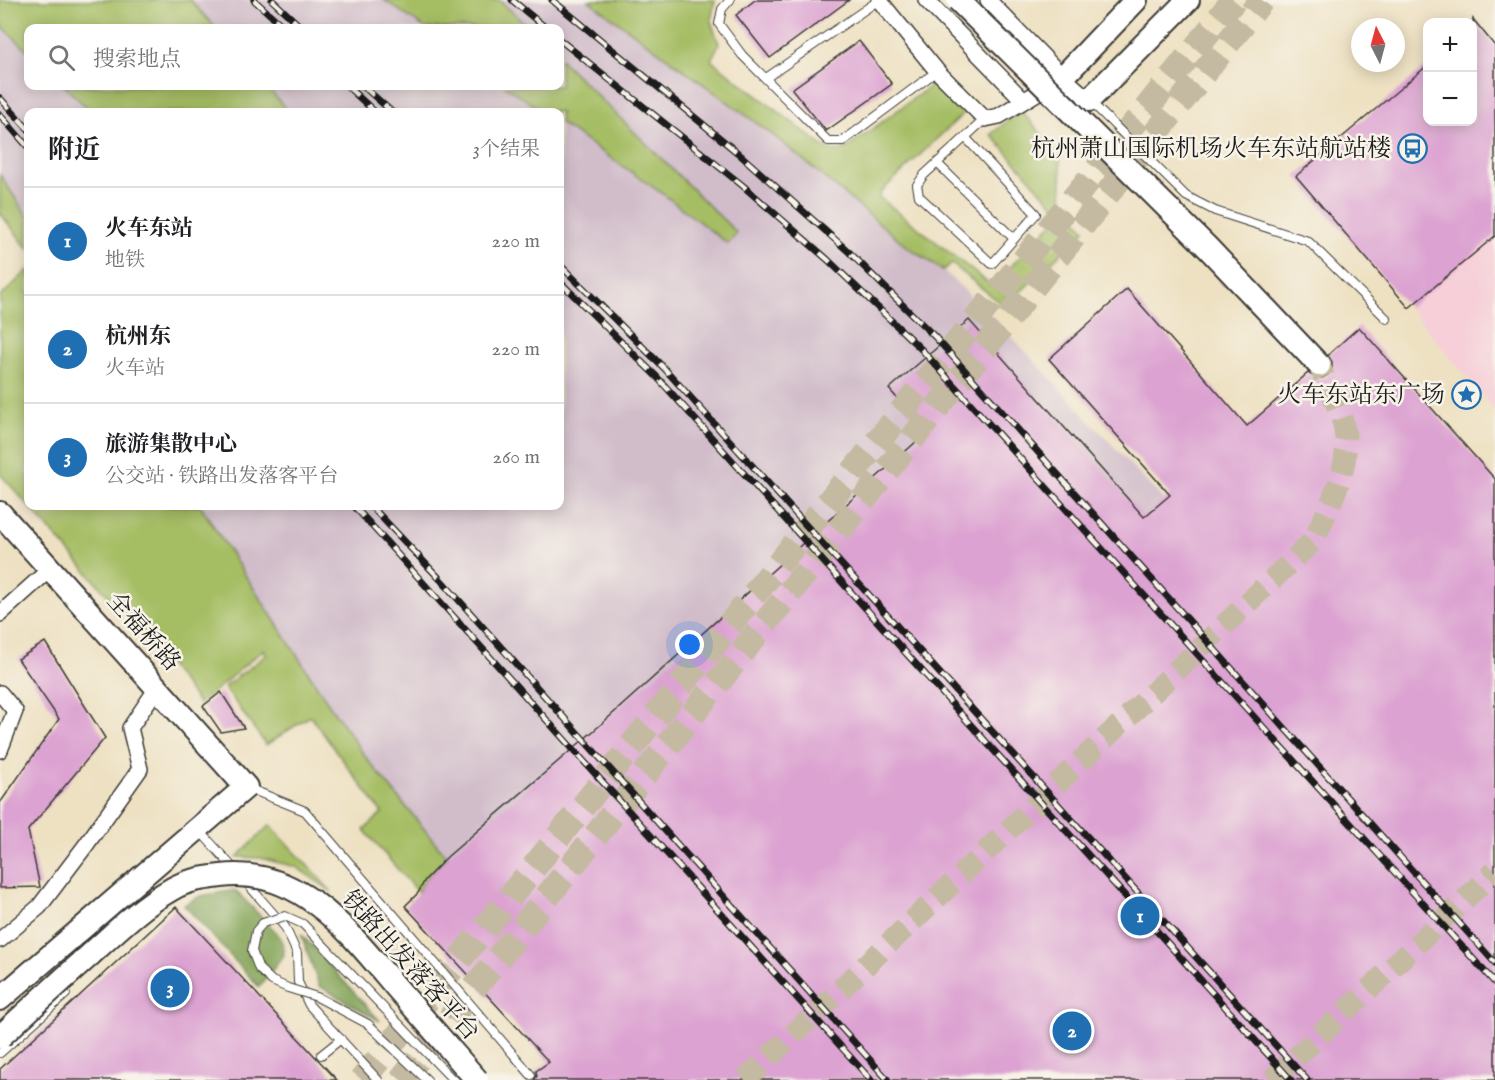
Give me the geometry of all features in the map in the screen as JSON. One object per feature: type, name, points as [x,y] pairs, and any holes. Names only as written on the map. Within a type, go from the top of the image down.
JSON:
[{"type":"main road","points":[[958,0],[1207,247],[1319,365]]},
{"type":"main road","points":[[1063,77],[1136,0]]},
{"type":"main road","points":[[1089,99],[1188,0]]},
{"type":"main road","name":"全福桥路","points":[[0,513],[246,787]]},
{"type":"main road","points":[[0,999],[246,787]]},
{"type":"main road","name":"铁路出发落客平台","points":[[0,1037],[130,918],[156,898],[175,887],[201,878],[255,875],[277,881],[306,895],[346,929],[477,1080]]},
{"type":"street","points":[[879,0],[938,71],[985,118],[999,116],[1063,77]]},
{"type":"street","points":[[926,0],[1023,100]]},
{"type":"street","points":[[988,0],[1063,77],[1089,99]]},
{"type":"street","points":[[0,614],[50,568]]},
{"type":"street","points":[[0,940],[39,907],[87,845],[140,769],[130,728],[157,688]]},
{"type":"street","points":[[0,693],[15,711],[0,750]]},
{"type":"lane","points":[[730,0],[722,9],[719,24],[741,55],[828,141],[843,141],[938,71]]},
{"type":"lane","points":[[766,78],[879,0]]},
{"type":"lane","points":[[1089,99],[1186,196],[1215,211],[1308,241],[1386,319]]},
{"type":"lane","points":[[965,137],[1036,214],[992,264],[919,196],[916,185],[937,164],[965,137],[985,118]]},
{"type":"lane","points":[[937,164],[1014,239]]},
{"type":"lane","points":[[246,787],[305,811],[531,1075]]},
{"type":"lane","points":[[199,829],[285,927],[297,953],[298,982],[309,1005],[378,1080]]},
{"type":"lane","points":[[427,1080],[368,1024],[317,997],[272,981],[259,969],[252,951],[256,932],[263,922],[285,916],[303,924],[453,1080]]},
{"type":"lane","points":[[0,1053],[66,994]]},
{"type":"lane","points":[[321,1055],[341,1040]]},
{"type":"shaded area","points":[[0,0],[632,0],[943,270],[998,322],[1495,857],[603,1080],[425,880],[382,813],[266,654],[179,510],[564,510],[564,108],[24,108],[24,244],[0,213]]},
{"type":"shaded area","points":[[1495,232],[1495,411],[1409,308]]},
{"type":"green space","points":[[0,0],[190,0],[212,24],[24,24],[24,47],[0,24]]},
{"type":"green space","points":[[384,0],[499,0],[526,24],[419,24]]},
{"type":"green space","points":[[588,0],[715,0],[711,21],[719,44],[711,60],[827,149],[837,151],[847,148],[937,81],[966,111],[881,192],[879,197],[992,286],[1061,214],[991,134],[1021,110],[1060,156],[1063,203],[1085,230],[1005,307],[952,264],[943,270],[909,248],[773,135]]},
{"type":"green space","points":[[564,63],[737,233],[728,244],[663,194],[564,126],[564,108],[538,108],[511,90],[564,90]]},
{"type":"green space","points":[[68,90],[270,90],[285,108],[88,108]]},
{"type":"green space","points":[[0,175],[24,211],[24,244],[0,213]]},
{"type":"green space","points":[[24,274],[24,501],[0,474],[0,297]]},
{"type":"green space","points":[[33,510],[203,510],[330,706],[367,759],[447,857],[425,880],[418,893],[364,830],[382,813],[310,716],[266,745],[224,687],[266,655],[264,649],[199,704],[170,666]]},
{"type":"green space","points":[[270,825],[332,892],[296,867],[260,858],[237,857]]},
{"type":"green space","points":[[235,890],[282,940],[284,955],[259,987],[184,905],[200,896]]},
{"type":"green space","points":[[301,934],[380,1021],[319,986]]},
{"type":"building","points":[[755,0],[849,0],[770,58],[736,15]]},
{"type":"building","name":"杭州萧山国际机场火车东站航站楼","points":[[1477,24],[1495,46],[1495,236],[1409,308],[1296,176],[1423,69],[1423,126],[1477,126]]},
{"type":"building","points":[[859,41],[892,84],[826,131],[792,89]]},
{"type":"building","points":[[1127,289],[1247,426],[1308,373],[1316,378],[1328,375],[1332,369],[1332,362],[1328,355],[1359,327],[1495,479],[1495,1080],[534,1080],[537,1076],[536,1071],[549,1062],[405,906],[447,857],[598,727],[927,432],[889,389],[969,320],[1144,517],[1170,495],[1049,359]]},
{"type":"building","points":[[45,642],[105,738],[28,830],[40,887],[0,888],[0,803],[59,719],[18,659]]},
{"type":"building","points":[[221,692],[244,728],[221,732],[203,706]]},
{"type":"building","points":[[176,907],[337,1080],[0,1080],[0,1069]]},
{"type":"tunnel","points":[[362,1080],[1234,0]]},
{"type":"tunnel","points":[[401,1080],[1262,0]]},
{"type":"tunnel","points":[[745,1080],[1314,540],[1339,481],[1346,444],[1340,413],[1319,365]]},
{"type":"tunnel","points":[[1272,1080],[1495,871]]},
{"type":"railway","points":[[254,0],[281,24]]},
{"type":"railway","points":[[272,0],[298,24]]},
{"type":"railway","points":[[512,0],[541,24]]},
{"type":"railway","points":[[552,0],[738,153],[849,252],[935,337],[1495,963]]},
{"type":"railway","points":[[564,43],[742,185],[827,259],[922,350],[1495,983]]},
{"type":"railway","points":[[351,90],[371,108]]},
{"type":"railway","points":[[367,90],[388,108]]},
{"type":"railway","points":[[0,98],[24,125]]},
{"type":"railway","points":[[0,115],[24,142]]},
{"type":"railway","points":[[564,269],[664,368],[1307,1080]]},
{"type":"railway","points":[[564,286],[657,377],[1291,1080]]},
{"type":"railway","points":[[358,510],[871,1080]]},
{"type":"railway","points":[[375,510],[440,579],[888,1080]]},
{"type":"place","name":"杭州萧山国际机场火车东站航站楼","points":[[1412,149]]},
{"type":"place","name":"火车东站东广场","points":[[1466,395]]},
{"type":"place","name":"火车东站","points":[[1140,916]]},
{"type":"place","name":"旅游集散中心","points":[[170,988]]},
{"type":"place","name":"杭州东","points":[[1072,1031]]}]
